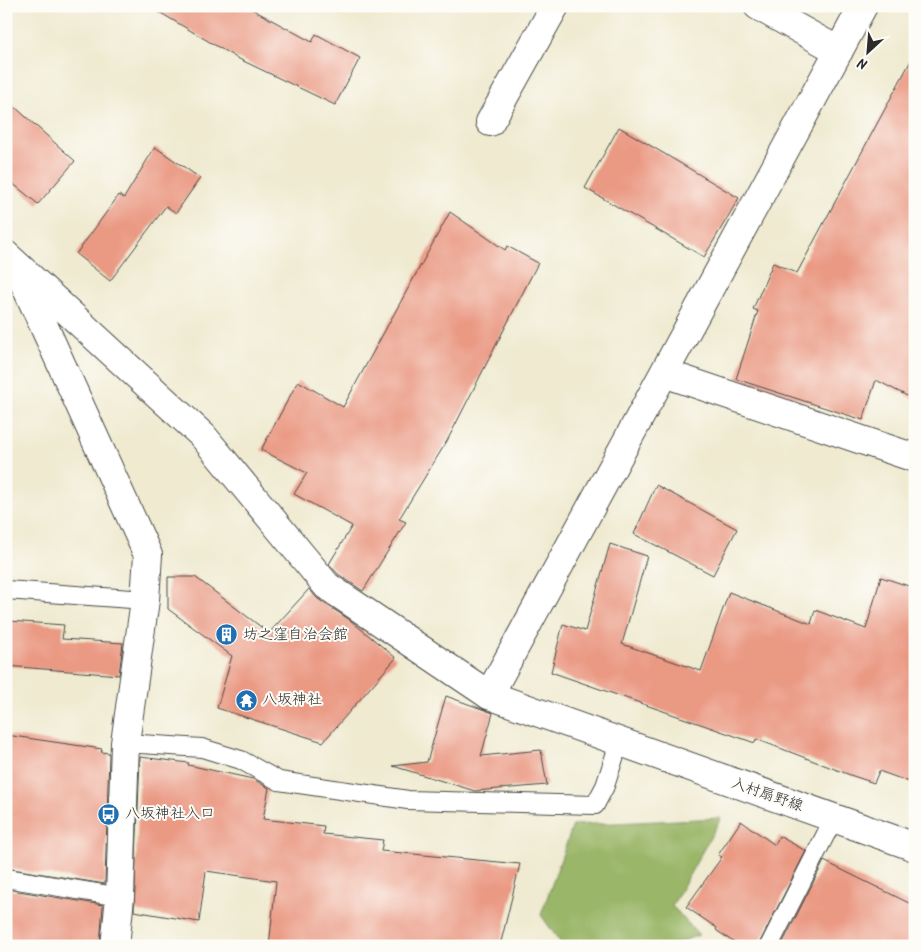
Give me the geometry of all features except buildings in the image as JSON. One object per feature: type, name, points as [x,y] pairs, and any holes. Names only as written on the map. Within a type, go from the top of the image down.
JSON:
[{"type":"street","points":[[490,122],[555,6]]},
{"type":"street","points":[[758,6],[839,52]]},
{"type":"street","points":[[489,695],[863,6]]},
{"type":"street","points":[[11,260],[148,555],[145,600],[124,743],[120,897],[115,946]]},
{"type":"street","name":"入村扇野線","points":[[11,260],[203,436],[327,586],[489,695],[619,743],[915,847]]},
{"type":"street","points":[[664,373],[915,458]]},
{"type":"lane","points":[[6,590],[145,600]]},
{"type":"lane","points":[[124,743],[202,748],[241,760],[279,781],[408,800],[595,805],[605,786],[619,743]]},
{"type":"lane","points":[[769,946],[834,818]]},
{"type":"lane","points":[[6,878],[120,897]]},
{"type":"green space","points":[[721,818],[672,906],[699,935],[669,946],[563,946],[541,915],[573,825]]},
{"type":"place","name":"坊之窪自治会館","points":[[227,635]]},
{"type":"place","name":"八坂神社","points":[[246,700]]},
{"type":"place","name":"八坂神社入口","points":[[109,814]]}]
